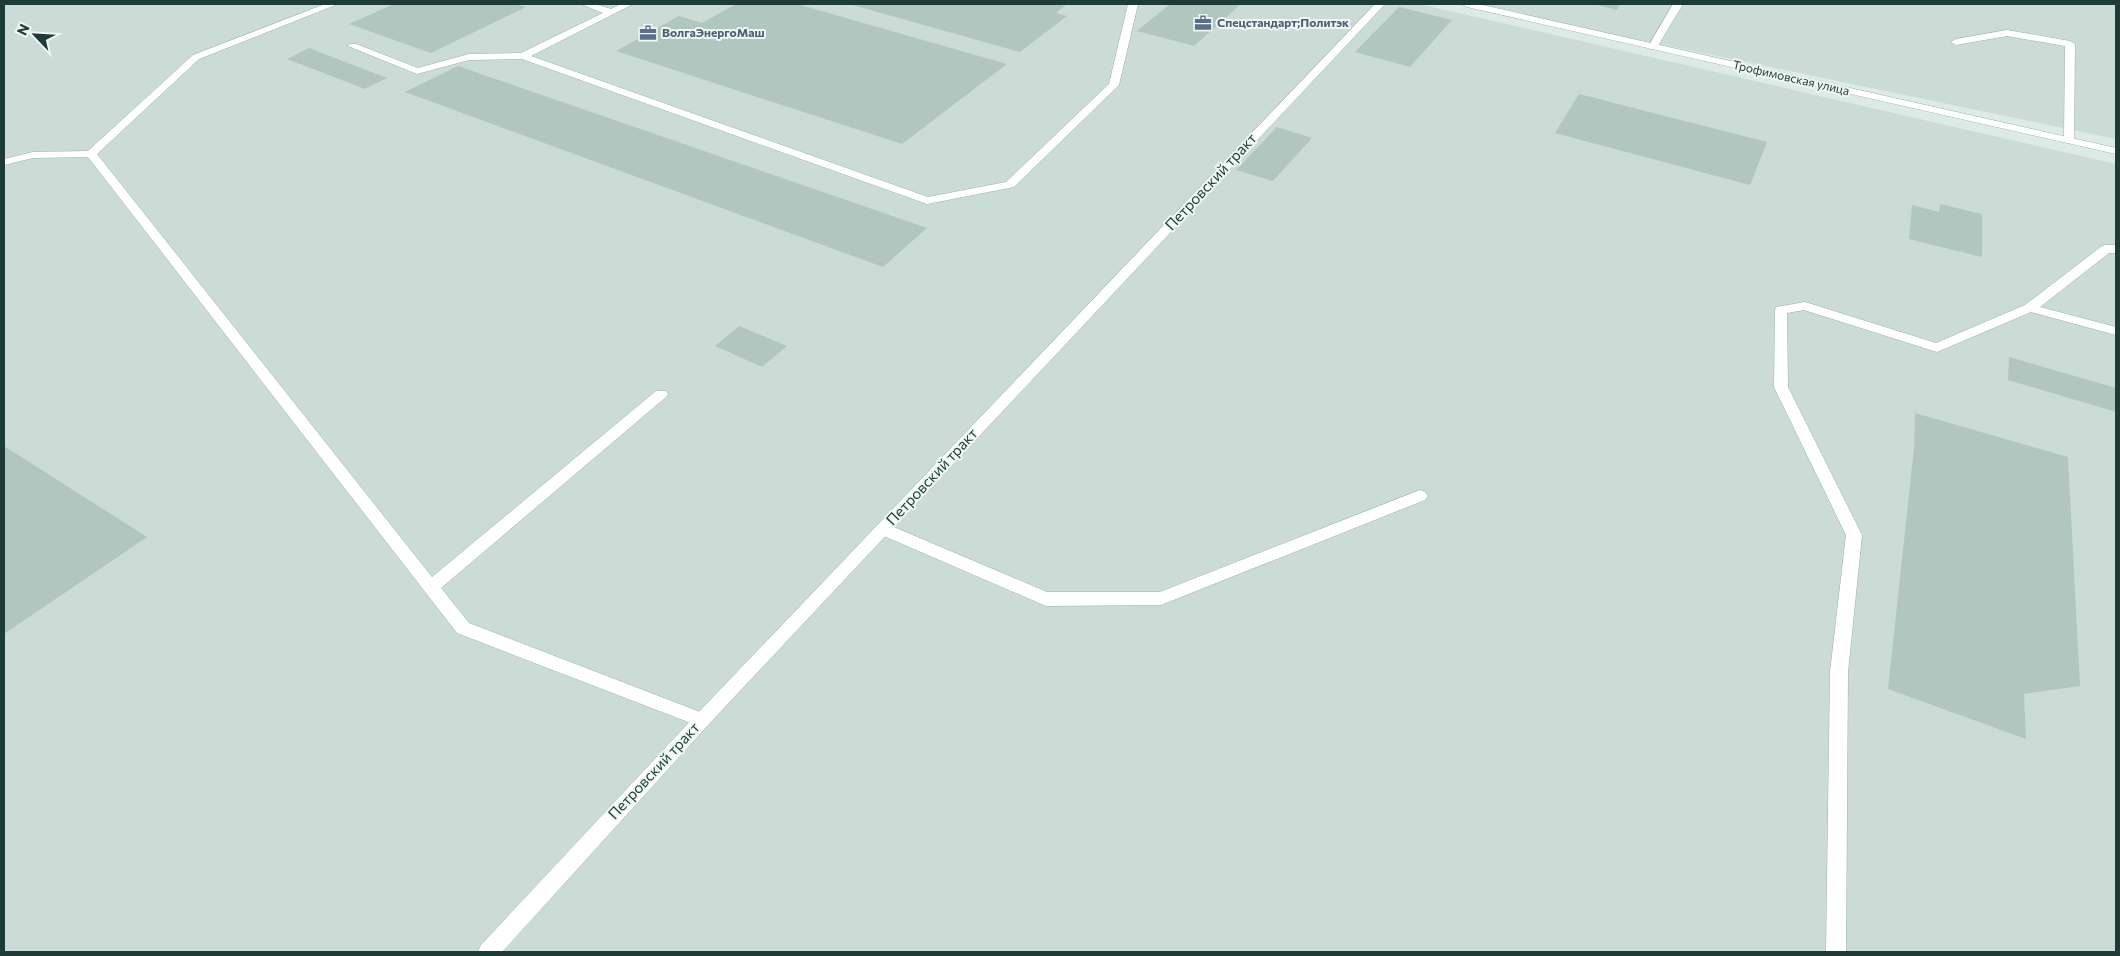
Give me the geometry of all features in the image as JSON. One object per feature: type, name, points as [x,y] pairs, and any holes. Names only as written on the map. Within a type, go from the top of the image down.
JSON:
[{"type":"street","points":[[4,162],[33,155],[91,154],[196,58],[333,4]]},
{"type":"street","points":[[586,4],[610,12]]},
{"type":"street","points":[[523,56],[628,4]]},
{"type":"street","points":[[353,46],[417,71],[469,57],[523,56],[927,201],[1010,185],[1114,85],[1133,4]]},
{"type":"street","name":"Петровский тракт","points":[[488,952],[702,720],[1380,4]]},
{"type":"street","name":"Трофимовская улица","points":[[1466,4],[2116,151]]},
{"type":"street","points":[[1653,47],[1678,4]]},
{"type":"street","points":[[1956,42],[2007,33],[2070,44],[2069,140]]},
{"type":"street","points":[[91,154],[463,628],[702,720]]},
{"type":"street","points":[[1836,952],[1839,672],[1854,535],[1781,387],[1781,310],[1805,306],[1937,348],[2030,308],[2106,249],[2116,249]]},
{"type":"street","points":[[2030,308],[2116,331]]},
{"type":"street","points":[[431,587],[660,394]]},
{"type":"street","points":[[883,529],[1046,599],[1161,598],[1420,496]]},
{"type":"shaded area","points":[[4,4],[1419,4],[2116,164],[2116,952],[4,952]]},
{"type":"shaded area","points":[[1468,4],[2116,4],[2116,139]]},
{"type":"building","points":[[394,4],[515,4],[526,7],[431,53],[349,24]]},
{"type":"building","points":[[736,4],[797,4],[1007,64],[902,144],[616,51],[679,16],[702,23]]},
{"type":"building","points":[[849,4],[1067,4],[1056,13],[1067,16],[1020,52]]},
{"type":"building","points":[[1170,4],[1241,4],[1194,46],[1137,31]]},
{"type":"building","points":[[1594,4],[1620,4],[1617,10]]},
{"type":"building","points":[[1399,7],[1452,20],[1410,67],[1355,52]]},
{"type":"building","points":[[309,48],[387,78],[365,89],[287,59]]},
{"type":"building","points":[[458,66],[927,228],[883,267],[405,92]]},
{"type":"building","points":[[1579,94],[1767,142],[1750,185],[1555,133]]},
{"type":"building","points":[[1277,127],[1312,138],[1273,181],[1236,170]]},
{"type":"building","points":[[1940,204],[1982,214],[1982,257],[1909,239],[1912,205],[1939,212]]},
{"type":"building","points":[[739,326],[787,346],[762,367],[715,346]]},
{"type":"building","points":[[2009,357],[2116,388],[2116,412],[2008,380]]},
{"type":"building","points":[[1915,413],[2068,457],[2080,686],[2024,694],[2026,739],[1888,689],[1914,448]]},
{"type":"building","points":[[4,446],[147,537],[4,634]]},
{"type":"place","name":"Спецстандарт;Политэк","points":[[1203,23]]},
{"type":"place","name":"ВолгаЭнергоМаш","points":[[648,33]]}]
